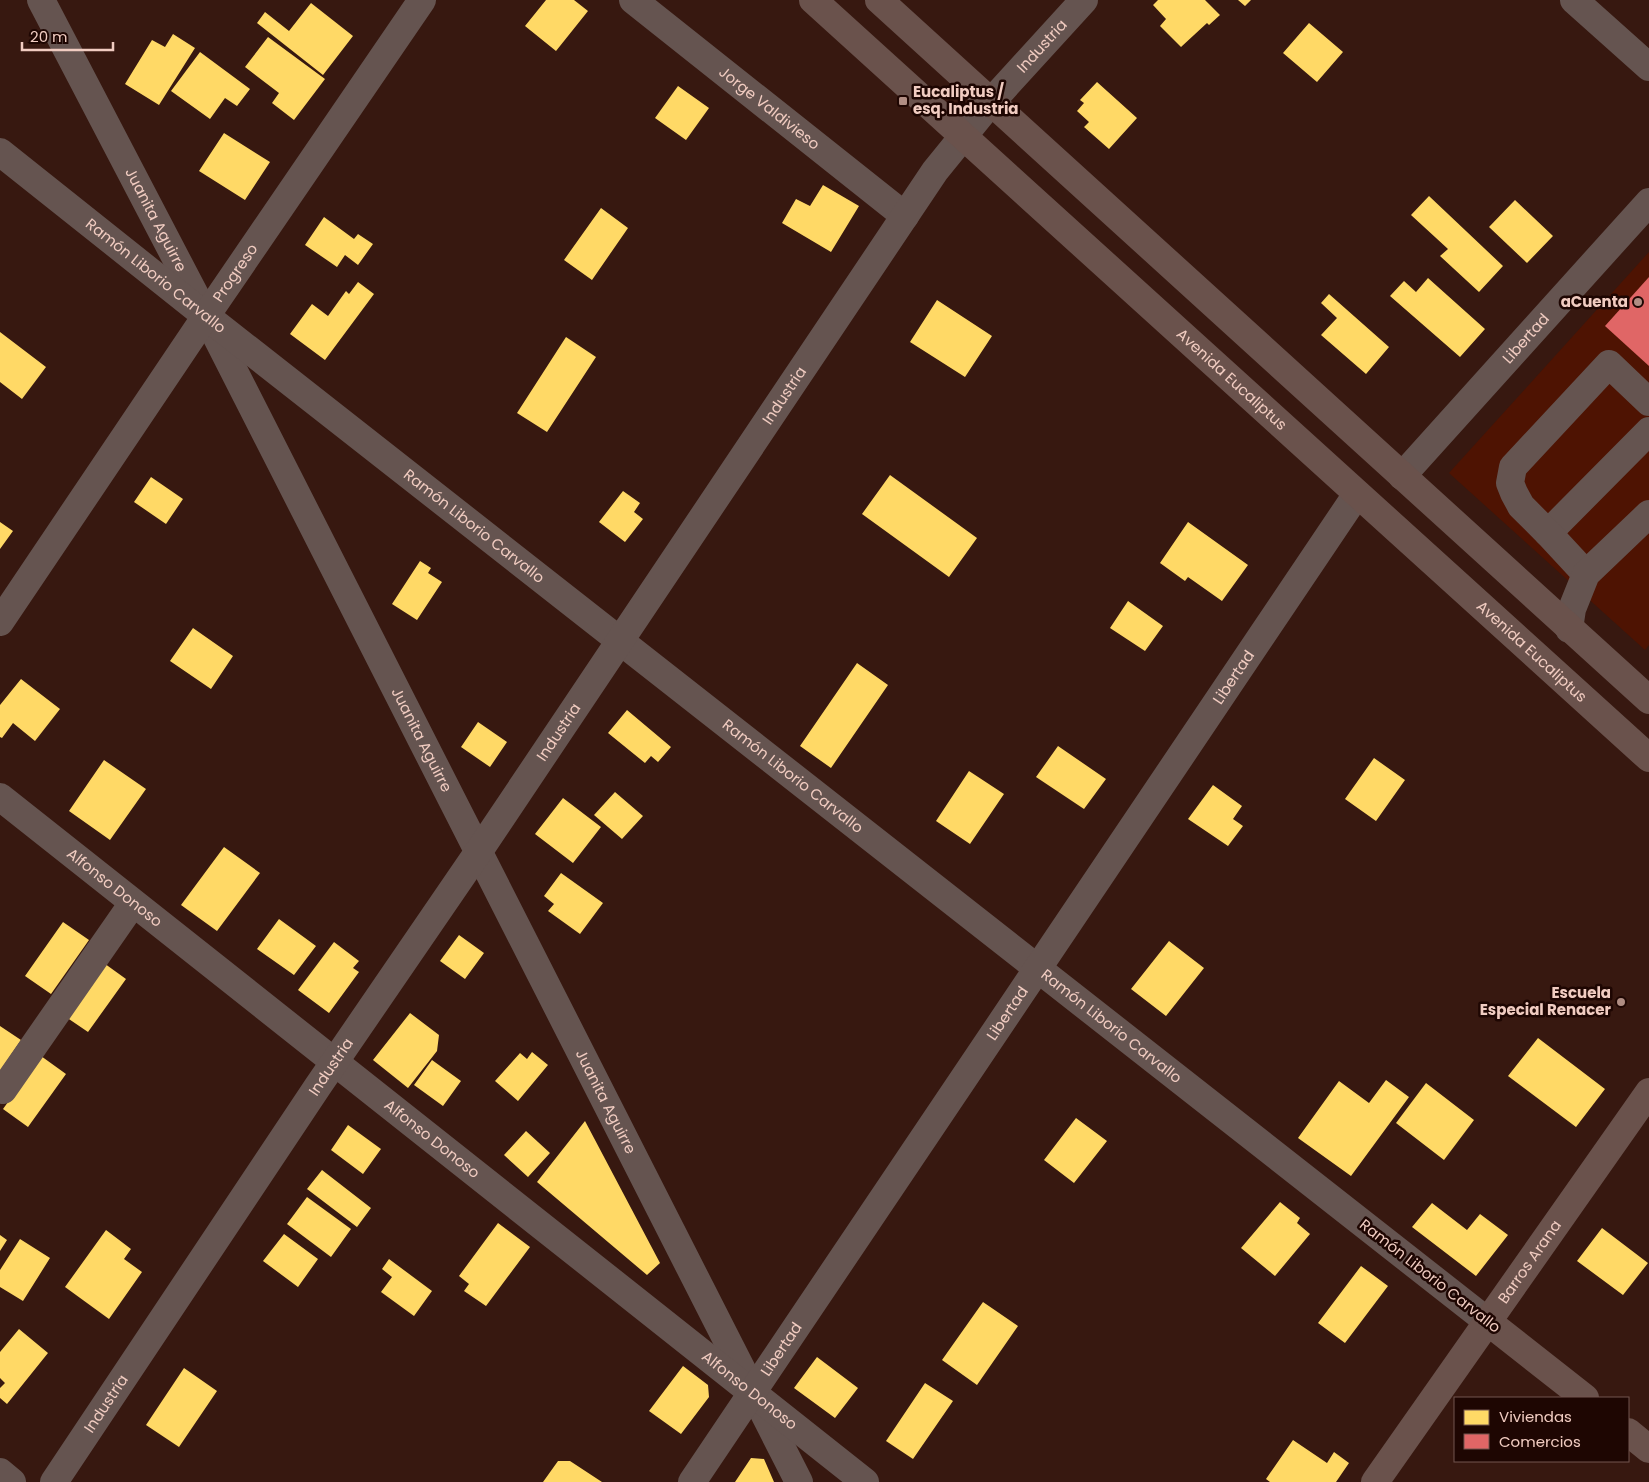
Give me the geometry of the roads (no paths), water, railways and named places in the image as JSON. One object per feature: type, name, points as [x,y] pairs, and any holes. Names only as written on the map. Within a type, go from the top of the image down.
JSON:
[{"type":"main road","name":"Avenida Eucaliptus","points":[[813,0],[1649,758]]},
{"type":"main road","points":[[879,0],[1649,700]]},
{"type":"main road","name":"Barros Arana","points":[[1375,1482],[1649,1092]]},
{"type":"main road","name":"Ramón Liborio Carvallo","points":[[1487,1321],[1584,1397]]},
{"type":"main road","points":[[1629,1433],[1649,1448]]},
{"type":"street","name":"Juanita Aguirre","points":[[41,0],[206,316],[799,1482]]},
{"type":"street","name":"Progreso","points":[[0,622],[422,0]]},
{"type":"street","name":"Jorge Valdivieso","points":[[632,0],[905,216]]},
{"type":"street","name":"Industria","points":[[54,1482],[334,1062],[479,851],[935,171],[962,135],[1084,0]]},
{"type":"street","points":[[1574,0],[1649,67]]},
{"type":"street","name":"Ramón Liborio Carvallo","points":[[0,152],[206,316],[1487,1321]]},
{"type":"street","name":"Libertad","points":[[1402,476],[1649,202]]},
{"type":"street","points":[[1586,574],[1521,506],[1510,482],[1513,467],[1610,364],[1649,402]]},
{"type":"street","points":[[1548,533],[1649,431]]},
{"type":"street","name":"Libertad","points":[[692,1482],[1357,494]]},
{"type":"street","points":[[1569,628],[1572,609],[1586,574],[1649,514]]},
{"type":"street","name":"Alfonso Donoso","points":[[0,797],[865,1482]]},
{"type":"street","points":[[3,1090],[133,903]]},
{"type":"street","points":[[0,1472],[12,1482]]},
{"type":"place","name":"Eucaliptus / esq. Industria","points":[[903,101]]},
{"type":"place","name":"aCuenta","points":[[1638,302]]},
{"type":"place","name":"Escuela Especial Renacer","points":[[1621,1002]]}]
